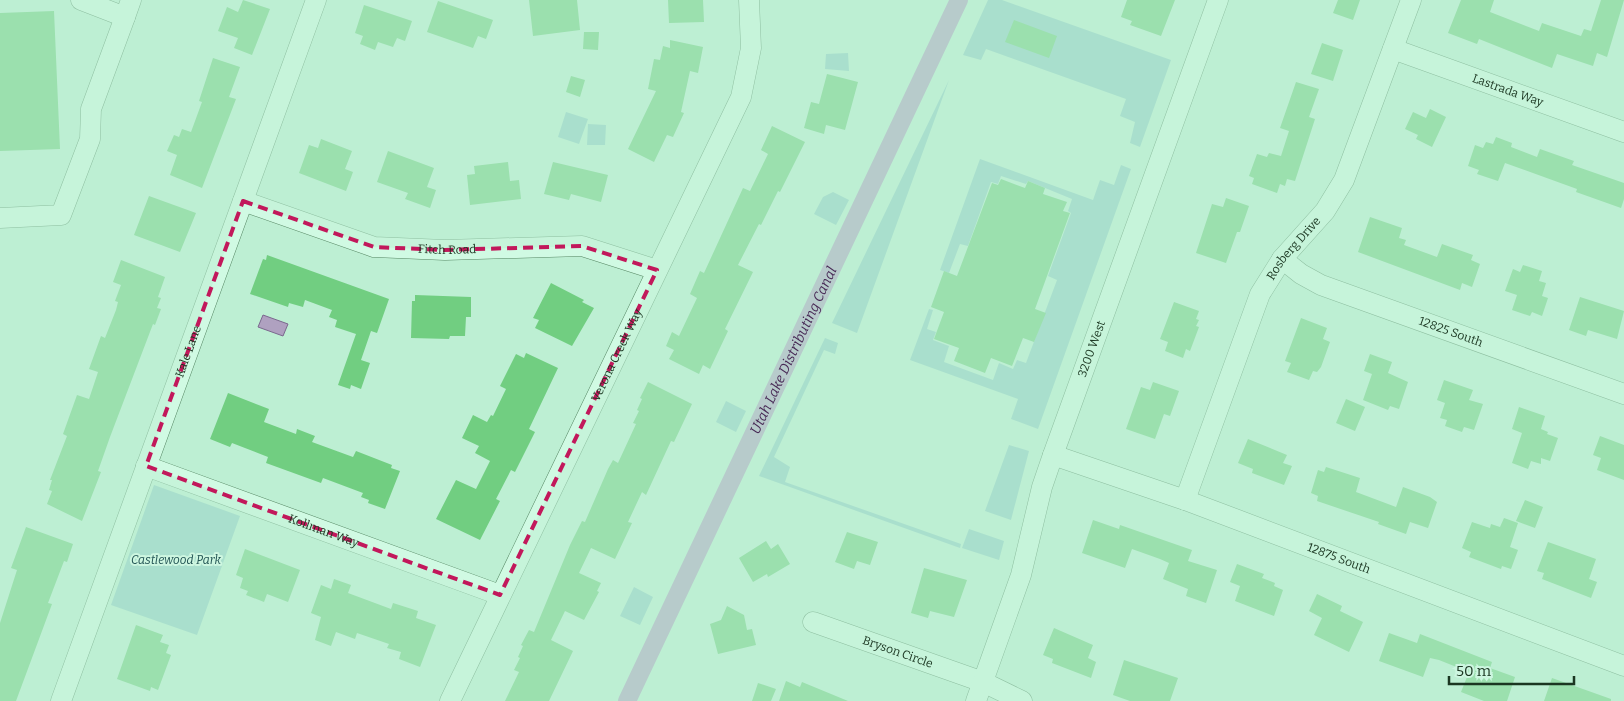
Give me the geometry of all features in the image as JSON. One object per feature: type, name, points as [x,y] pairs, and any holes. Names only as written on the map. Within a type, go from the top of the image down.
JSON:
[{"type":"street","points":[[0,218],[61,215],[90,139],[91,109],[128,8],[81,0]]},
{"type":"street","name":"Kale Lane","points":[[61,701],[316,0]]},
{"type":"street","name":"Verona Creek Way","points":[[450,701],[741,97],[751,48],[749,0]]},
{"type":"street","name":"3200 West","points":[[976,701],[1021,576],[1042,487],[1053,455],[1218,0]]},
{"type":"street","name":"Rosberg Drive","points":[[1185,500],[1260,294],[1282,259],[1325,212],[1344,180],[1411,0]]},
{"type":"street","name":"Lastrada Way","points":[[1393,48],[1624,132]]},
{"type":"street","name":"Fitch Road","points":[[243,201],[374,247],[445,250],[582,246],[657,270]]},
{"type":"street","name":"12825 South","points":[[1282,259],[1301,274],[1321,284],[1624,394]]},
{"type":"street","name":"12875 South","points":[[1053,455],[1185,500],[1624,666]]},
{"type":"street","name":"Kollman Way","points":[[146,466],[500,595]]},
{"type":"street","name":"Bryson Circle","points":[[813,622],[983,682],[1022,701]]},
{"type":"highlighted area","points":[[243,201],[374,247],[445,250],[582,246],[657,270],[500,595],[146,466]]},
{"type":"green space","points":[[988,0],[1002,0],[1171,60],[1140,147],[1130,143],[1135,122],[1120,116],[1126,99],[986,49],[981,60],[963,55]]},
{"type":"green space","points":[[848,53],[849,71],[825,69],[826,54]]},
{"type":"green space","points":[[949,80],[857,333],[832,323]]},
{"type":"green space","points":[[566,112],[588,119],[579,144],[558,137]]},
{"type":"green space","points":[[588,124],[606,125],[605,145],[587,145]]},
{"type":"green space","points":[[980,159],[1093,200],[1100,180],[1114,185],[1121,165],[1131,169],[1038,429],[1011,419],[1018,399],[910,360],[929,309],[933,310],[927,329],[936,332],[933,340],[949,346],[944,362],[993,380],[999,363],[1013,369],[1017,360],[1026,363],[1057,280],[1048,276],[1071,213],[1068,211],[1072,199],[1028,181],[1026,184],[1001,176],[998,184],[991,182],[968,246],[960,244],[949,273],[940,270]]},
{"type":"green space","points":[[833,192],[849,200],[836,225],[814,214],[823,197]]},
{"type":"green space","points":[[825,338],[838,343],[835,354],[824,350],[774,457],[790,467],[785,482],[961,544],[960,548],[759,476]]},
{"type":"green space","points":[[726,401],[746,411],[736,432],[716,422]]},
{"type":"green space","points":[[1009,445],[1029,451],[1011,520],[985,511]]},
{"type":"green space","name":"Castlewood Park","points":[[154,485],[240,516],[197,635],[111,605]]},
{"type":"green space","points":[[969,529],[1004,541],[999,560],[962,548]]},
{"type":"green space","points":[[634,587],[653,597],[640,625],[620,616]]},
{"type":"shaded area","points":[[263,315],[288,324],[283,336],[258,327]]},
{"type":"building","points":[[243,0],[270,9],[252,55],[234,48],[238,38],[218,31],[227,7],[238,12]]},
{"type":"building","points":[[529,0],[577,0],[580,30],[533,36]]},
{"type":"building","points":[[668,0],[703,0],[704,22],[669,23]]},
{"type":"building","points":[[1127,0],[1175,0],[1161,36],[1130,25],[1132,21],[1121,17]]},
{"type":"building","points":[[1338,0],[1360,0],[1353,20],[1333,13]]},
{"type":"building","points":[[1461,0],[1494,0],[1490,12],[1539,31],[1542,23],[1581,36],[1584,29],[1591,31],[1601,0],[1624,0],[1607,57],[1597,53],[1593,66],[1557,54],[1552,68],[1479,39],[1477,44],[1448,33]]},
{"type":"building","points":[[438,1],[493,20],[486,39],[478,36],[473,48],[427,32]]},
{"type":"building","points":[[364,5],[412,21],[405,41],[397,38],[393,47],[378,42],[375,50],[360,44],[363,36],[355,33]]},
{"type":"building","points":[[54,11],[60,149],[0,151],[0,13]]},
{"type":"building","points":[[1014,20],[1057,36],[1049,58],[1005,42]]},
{"type":"building","points":[[584,32],[599,32],[598,50],[583,49]]},
{"type":"building","points":[[670,40],[703,47],[698,73],[690,71],[681,112],[684,113],[673,137],[667,135],[654,162],[628,149],[656,91],[648,89],[654,59],[660,60],[663,46],[670,48]]},
{"type":"building","points":[[1322,43],[1343,50],[1333,81],[1311,74]]},
{"type":"building","points":[[213,58],[240,67],[229,97],[236,99],[202,188],[170,175],[177,155],[167,151],[174,135],[179,137],[182,129],[191,132],[202,102],[199,101]]},
{"type":"building","points":[[827,74],[858,82],[845,130],[826,125],[824,134],[804,128],[811,102],[819,104]]},
{"type":"building","points":[[571,76],[585,80],[580,97],[566,92]]},
{"type":"building","points":[[1296,82],[1319,89],[1309,117],[1315,119],[1295,181],[1287,179],[1285,186],[1280,184],[1277,193],[1252,184],[1254,178],[1249,176],[1257,154],[1267,157],[1269,153],[1281,156],[1289,131],[1280,128]]},
{"type":"building","points":[[1430,109],[1446,117],[1432,147],[1416,139],[1418,135],[1405,129],[1413,112],[1426,118]]},
{"type":"building","points":[[772,126],[805,142],[780,192],[778,191],[761,225],[759,224],[738,265],[753,272],[725,329],[728,331],[710,369],[703,365],[699,374],[669,359],[674,350],[666,346],[672,332],[679,336],[697,298],[690,294],[700,271],[704,273],[743,188],[750,191],[768,154],[761,150]]},
{"type":"building","points":[[1496,137],[1512,143],[1511,147],[1537,157],[1540,149],[1574,161],[1572,165],[1624,183],[1624,199],[1621,208],[1576,192],[1577,189],[1505,163],[1498,181],[1477,174],[1479,170],[1468,166],[1475,145],[1483,148],[1486,142],[1493,144]]},
{"type":"building","points":[[321,139],[352,151],[345,169],[353,172],[346,191],[299,173],[309,145],[318,148]]},
{"type":"building","points":[[388,151],[434,168],[427,187],[436,190],[430,208],[405,199],[408,193],[377,182]]},
{"type":"building","points":[[508,162],[510,181],[519,180],[521,199],[470,205],[467,175],[475,174],[474,166]]},
{"type":"building","points":[[553,162],[608,175],[601,202],[571,194],[569,200],[544,194]]},
{"type":"building","points":[[1001,179],[1025,188],[1028,181],[1045,188],[1043,194],[1067,202],[1063,211],[1070,213],[1035,309],[1046,313],[1034,342],[1023,338],[1012,366],[991,358],[985,373],[954,361],[959,348],[934,339],[944,312],[931,307],[944,271],[957,276],[992,183],[998,185]]},
{"type":"building","points":[[149,196],[196,213],[180,252],[134,235]]},
{"type":"building","points":[[1226,198],[1249,206],[1226,263],[1196,253],[1212,204],[1223,207]]},
{"type":"building","points":[[1370,217],[1402,228],[1399,238],[1406,240],[1404,245],[1437,257],[1442,244],[1473,255],[1471,260],[1480,264],[1472,287],[1462,283],[1460,290],[1358,252]]},
{"type":"building","points":[[267,255],[389,299],[377,333],[371,331],[361,360],[370,363],[361,389],[351,385],[350,389],[338,385],[356,334],[335,327],[337,320],[329,317],[332,310],[305,300],[303,307],[289,303],[288,307],[250,294],[263,259],[266,260]]},
{"type":"building","points":[[121,260],[165,277],[158,297],[161,298],[157,308],[161,309],[155,325],[153,324],[110,437],[98,471],[101,472],[82,521],[47,504],[52,491],[49,490],[52,480],[50,480],[67,436],[63,434],[77,395],[89,399],[98,372],[89,369],[101,336],[105,338],[116,310],[118,302],[115,301],[121,285],[113,282]]},
{"type":"building","points":[[1523,265],[1542,271],[1539,281],[1546,283],[1542,296],[1548,298],[1542,316],[1532,312],[1530,316],[1512,310],[1517,295],[1505,291],[1513,269],[1520,272]]},
{"type":"building","points":[[551,283],[584,300],[582,302],[594,308],[572,346],[535,328],[539,320],[533,318]]},
{"type":"building","points":[[415,295],[471,297],[471,317],[466,317],[465,336],[450,336],[449,339],[411,338],[412,301],[415,301]]},
{"type":"building","points":[[1580,297],[1624,311],[1617,339],[1588,330],[1586,336],[1569,330]]},
{"type":"building","points":[[1174,302],[1199,311],[1196,319],[1199,320],[1196,326],[1199,327],[1190,351],[1186,349],[1183,358],[1165,351],[1168,342],[1160,339]]},
{"type":"building","points":[[1301,318],[1327,328],[1323,339],[1330,342],[1321,367],[1317,372],[1313,371],[1309,380],[1287,372],[1291,363],[1285,361]]},
{"type":"building","points":[[526,353],[558,368],[529,429],[535,432],[515,472],[511,470],[496,499],[500,501],[480,540],[436,519],[456,480],[476,489],[490,461],[475,453],[479,446],[462,438],[473,415],[487,422],[491,415],[493,416],[506,389],[500,386],[516,354],[524,358]]},
{"type":"building","points":[[1370,354],[1392,362],[1388,373],[1408,382],[1399,409],[1390,406],[1388,410],[1363,400],[1372,374],[1364,371]]},
{"type":"building","points":[[1444,380],[1473,390],[1469,400],[1483,404],[1474,430],[1464,427],[1462,432],[1445,426],[1447,420],[1440,418],[1445,403],[1437,400]]},
{"type":"building","points":[[648,382],[692,404],[674,442],[671,441],[646,495],[642,492],[628,522],[632,523],[615,559],[591,548],[579,573],[601,583],[597,591],[599,592],[584,620],[565,611],[551,640],[573,651],[549,701],[505,701],[519,672],[514,670],[520,658],[518,657],[523,646],[521,645],[529,630],[534,632],[570,545],[582,521],[585,522],[608,469],[613,460],[618,463],[636,424],[633,423],[639,411],[637,410],[642,399],[640,398]]},
{"type":"building","points":[[1153,382],[1179,391],[1170,416],[1164,414],[1155,439],[1126,429],[1141,387],[1150,390]]},
{"type":"building","points":[[228,393],[269,409],[264,422],[296,434],[297,429],[315,436],[312,442],[353,457],[356,451],[392,465],[391,468],[400,471],[385,509],[368,503],[369,500],[361,497],[363,493],[323,478],[321,483],[266,463],[268,457],[232,443],[230,447],[210,439]]},
{"type":"building","points":[[1346,399],[1365,407],[1355,431],[1336,423]]},
{"type":"building","points":[[1519,407],[1545,416],[1541,429],[1548,432],[1547,434],[1558,438],[1550,461],[1541,458],[1541,464],[1531,461],[1528,469],[1512,463],[1522,433],[1512,429]]},
{"type":"building","points":[[1600,436],[1624,445],[1624,480],[1597,470],[1601,458],[1593,455]]},
{"type":"building","points":[[1248,439],[1287,455],[1283,463],[1292,466],[1284,485],[1252,473],[1253,469],[1238,463]]},
{"type":"building","points":[[1326,467],[1360,478],[1356,492],[1396,507],[1403,487],[1430,497],[1437,502],[1428,528],[1410,522],[1406,534],[1378,524],[1379,522],[1317,501],[1318,496],[1311,493],[1318,470],[1324,472]]},
{"type":"building","points":[[1525,500],[1543,507],[1535,528],[1516,521]]},
{"type":"building","points":[[1504,518],[1518,523],[1510,547],[1518,550],[1511,569],[1502,566],[1501,569],[1469,557],[1471,552],[1462,548],[1472,522],[1490,528],[1491,524],[1500,527]]},
{"type":"building","points":[[1093,520],[1119,529],[1120,525],[1192,550],[1188,561],[1217,570],[1206,603],[1186,596],[1188,589],[1163,579],[1169,563],[1160,559],[1132,549],[1125,568],[1082,553]]},
{"type":"building","points":[[26,527],[73,544],[67,562],[64,561],[48,603],[52,604],[16,701],[0,701],[0,623],[17,570],[11,568]]},
{"type":"building","points":[[847,532],[878,542],[870,565],[857,561],[854,569],[835,562]]},
{"type":"building","points":[[766,541],[771,549],[778,544],[790,564],[768,577],[767,574],[753,582],[739,558]]},
{"type":"building","points":[[1548,542],[1596,559],[1589,579],[1597,582],[1591,598],[1542,579],[1544,573],[1537,571]]},
{"type":"building","points":[[245,549],[300,570],[288,602],[267,594],[264,602],[246,595],[248,591],[240,588],[243,578],[236,575]]},
{"type":"building","points":[[1237,564],[1264,574],[1262,578],[1275,583],[1274,586],[1283,590],[1274,616],[1235,601],[1240,586],[1230,582]]},
{"type":"building","points":[[924,568],[967,580],[954,617],[930,611],[928,618],[911,613]]},
{"type":"building","points":[[334,579],[351,585],[348,593],[391,609],[393,603],[418,611],[416,618],[436,625],[420,667],[399,659],[401,652],[387,648],[389,644],[357,633],[355,639],[336,632],[331,646],[315,640],[321,617],[311,613],[321,585],[331,589]]},
{"type":"building","points":[[1317,594],[1342,606],[1340,611],[1363,622],[1349,652],[1314,635],[1322,618],[1309,611]]},
{"type":"building","points":[[727,606],[744,615],[747,630],[752,629],[756,645],[718,654],[710,624],[721,620]]},
{"type":"building","points":[[136,625],[163,635],[160,642],[169,645],[166,653],[171,655],[158,690],[151,687],[150,691],[117,679]]},
{"type":"building","points":[[1054,628],[1093,645],[1088,658],[1096,662],[1091,678],[1052,663],[1053,659],[1043,655]]},
{"type":"building","points":[[1389,633],[1417,643],[1420,634],[1492,662],[1490,668],[1515,677],[1507,701],[1484,701],[1461,692],[1469,672],[1439,660],[1430,658],[1423,677],[1379,661]]},
{"type":"building","points":[[1124,660],[1178,678],[1170,701],[1130,701],[1113,695]]},
{"type":"building","points":[[1552,678],[1611,699],[1611,701],[1544,701]]},
{"type":"building","points":[[786,681],[800,687],[802,682],[848,701],[779,701]]},
{"type":"building","points":[[758,683],[776,689],[771,701],[752,701]]},
{"type":"waterway","name":"Utah Lake Distributing Canal","points":[[627,701],[959,0]]}]
